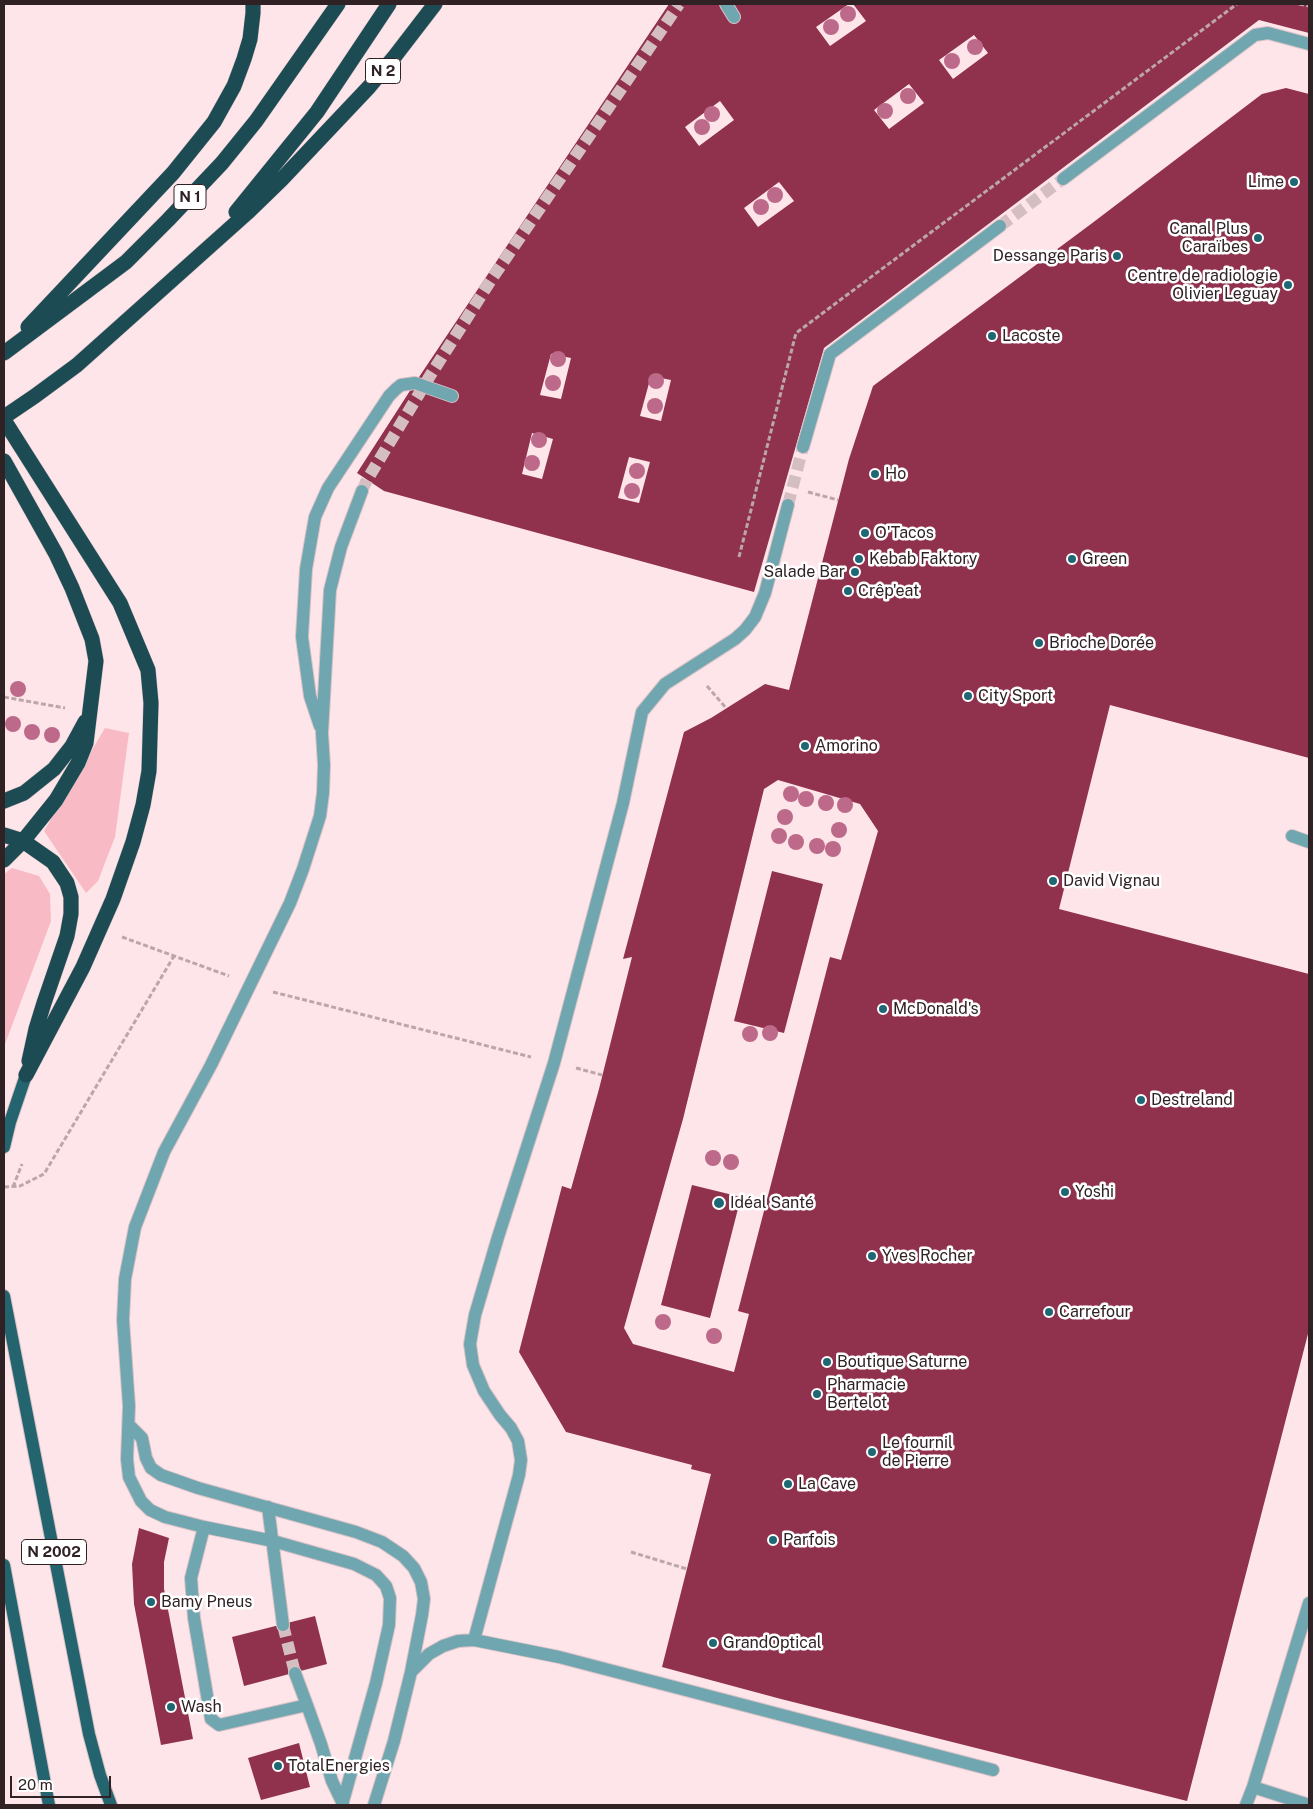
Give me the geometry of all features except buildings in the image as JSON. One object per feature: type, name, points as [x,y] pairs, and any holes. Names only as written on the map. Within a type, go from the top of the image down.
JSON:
[{"type":"highway","points":[[4,353],[173,173],[214,122],[234,86],[250,39],[253,4]]},
{"type":"highway","name":"N 1","points":[[4,353],[126,262],[168,220],[222,163],[256,121],[338,4]]},
{"type":"highway","points":[[26,1075],[83,967],[113,899],[133,842],[143,805],[149,771],[151,703],[148,670],[120,603],[4,419],[77,365],[205,250],[317,112],[389,4]]},
{"type":"highway","name":"N 2","points":[[205,250],[282,179],[369,87],[435,4]]},
{"type":"highway","points":[[4,461],[56,554],[72,588],[92,638],[96,661],[86,743],[78,763],[56,800],[24,841],[4,860]]},
{"type":"highway","points":[[4,801],[24,793],[54,769],[72,746],[90,712]]},
{"type":"highway","points":[[4,835],[24,841],[53,862],[67,883],[71,897],[71,914],[67,936],[36,1029],[26,1075]]},
{"type":"main road","points":[[4,1147],[10,1122],[26,1075]]},
{"type":"main road","name":"N 2002","points":[[4,1296],[89,1734],[100,1775],[111,1805]]},
{"type":"main road","name":"N 2002","points":[[4,1565],[49,1805]]},
{"type":"lane","points":[[726,4],[734,17]]},
{"type":"lane","points":[[1063,178],[1255,36],[1268,33],[1309,44]]},
{"type":"lane","points":[[803,447],[830,354],[1000,226]]},
{"type":"lane","points":[[322,733],[310,696],[302,637],[306,569],[315,517],[328,488],[389,396],[396,389],[401,385],[416,383],[452,396]]},
{"type":"lane","points":[[342,1805],[376,1683],[389,1625],[390,1598],[386,1586],[376,1576],[354,1564],[272,1542],[165,1517],[150,1510],[141,1500],[129,1477],[127,1450],[129,1425],[123,1320],[125,1279],[135,1227],[164,1152],[211,1065],[290,903],[320,816],[324,765],[322,733],[330,590],[341,547],[362,491]]},
{"type":"lane","points":[[474,1640],[519,1475],[521,1460],[518,1441],[511,1428],[484,1391],[473,1365],[470,1344],[475,1315],[554,1063],[623,803],[642,712],[665,684],[746,630],[755,617],[765,593],[788,505]]},
{"type":"lane","points":[[1292,836],[1309,842]]},
{"type":"lane","points":[[129,1425],[142,1438],[146,1458],[151,1468],[161,1475],[182,1483],[356,1532],[382,1542],[403,1556],[414,1568],[421,1582],[424,1599],[422,1615],[411,1672],[394,1742],[374,1805]]},
{"type":"lane","points":[[268,1507],[283,1625]]},
{"type":"lane","points":[[204,1527],[191,1578],[194,1618],[211,1719],[219,1725],[306,1705]]},
{"type":"lane","points":[[1246,1805],[1309,1603]]},
{"type":"lane","points":[[411,1672],[429,1654],[443,1646],[458,1641],[474,1640],[558,1657],[993,1770]]},
{"type":"lane","points":[[295,1673],[342,1805]]},
{"type":"lane","points":[[1253,1787],[1309,1805]]},
{"type":"path","points":[[1299,4],[1309,6]]},
{"type":"path","points":[[802,490],[838,500]]},
{"type":"path","points":[[4,697],[90,712]]},
{"type":"path","points":[[117,936],[251,984]]},
{"type":"path","points":[[4,1187],[20,1186],[44,1174],[174,956]]},
{"type":"path","points":[[273,992],[554,1063]]},
{"type":"path","points":[[631,1552],[687,1569]]},
{"type":"shaded area","points":[[105,728],[129,733],[115,837],[98,881],[86,893],[44,831]]},
{"type":"shaded area","points":[[12,868],[39,876],[50,894],[51,921],[4,1047],[4,874]]},
{"type":"tunnel","points":[[362,491],[428,379],[491,280],[679,4]]},
{"type":"tunnel","points":[[1000,226],[1063,179]]},
{"type":"tunnel","points":[[788,505],[803,447]]},
{"type":"tunnel","points":[[283,1625],[295,1673]]},
{"type":"place","name":"Lime","points":[[1294,182]]},
{"type":"place","name":"Canal Plus Caraïbes","points":[[1258,238]]},
{"type":"place","name":"Dessange Paris","points":[[1117,256]]},
{"type":"place","name":"Centre de radiologie Olivier Leguay","points":[[1288,285]]},
{"type":"place","name":"Lacoste","points":[[992,336]]},
{"type":"place","name":"Ho","points":[[875,474]]},
{"type":"place","name":"O'Tacos","points":[[865,533]]},
{"type":"place","name":"Kebab Faktory","points":[[859,559]]},
{"type":"place","name":"Green","points":[[1072,559]]},
{"type":"place","name":"Salade Bar","points":[[855,572]]},
{"type":"place","name":"Crêp'eat","points":[[848,591]]},
{"type":"place","name":"Brioche Dorée","points":[[1039,643]]},
{"type":"place","name":"City Sport","points":[[968,696]]},
{"type":"place","name":"Amorino","points":[[805,746]]},
{"type":"place","name":"David Vignau","points":[[1053,881]]},
{"type":"place","name":"McDonald's","points":[[883,1009]]},
{"type":"place","name":"Destreland","points":[[1141,1100]]},
{"type":"place","name":"Yoshi","points":[[1065,1192]]},
{"type":"place","name":"Idéal Santé","points":[[719,1203]]},
{"type":"place","name":"Yves Rocher","points":[[872,1256]]},
{"type":"place","name":"Carrefour","points":[[1049,1312]]},
{"type":"place","name":"Boutique Saturne","points":[[827,1362]]},
{"type":"place","name":"Pharmacie Bertelot","points":[[817,1394]]},
{"type":"place","name":"Le fournil de Pierre","points":[[872,1452]]},
{"type":"place","name":"La Cave","points":[[788,1484]]},
{"type":"place","name":"Parfois","points":[[773,1540]]},
{"type":"place","name":"Bamy Pneus","points":[[151,1602]]},
{"type":"place","name":"GrandOptical","points":[[713,1643]]},
{"type":"place","name":"Wash","points":[[171,1707]]},
{"type":"place","name":"TotalEnergies","points":[[278,1766]]}]
